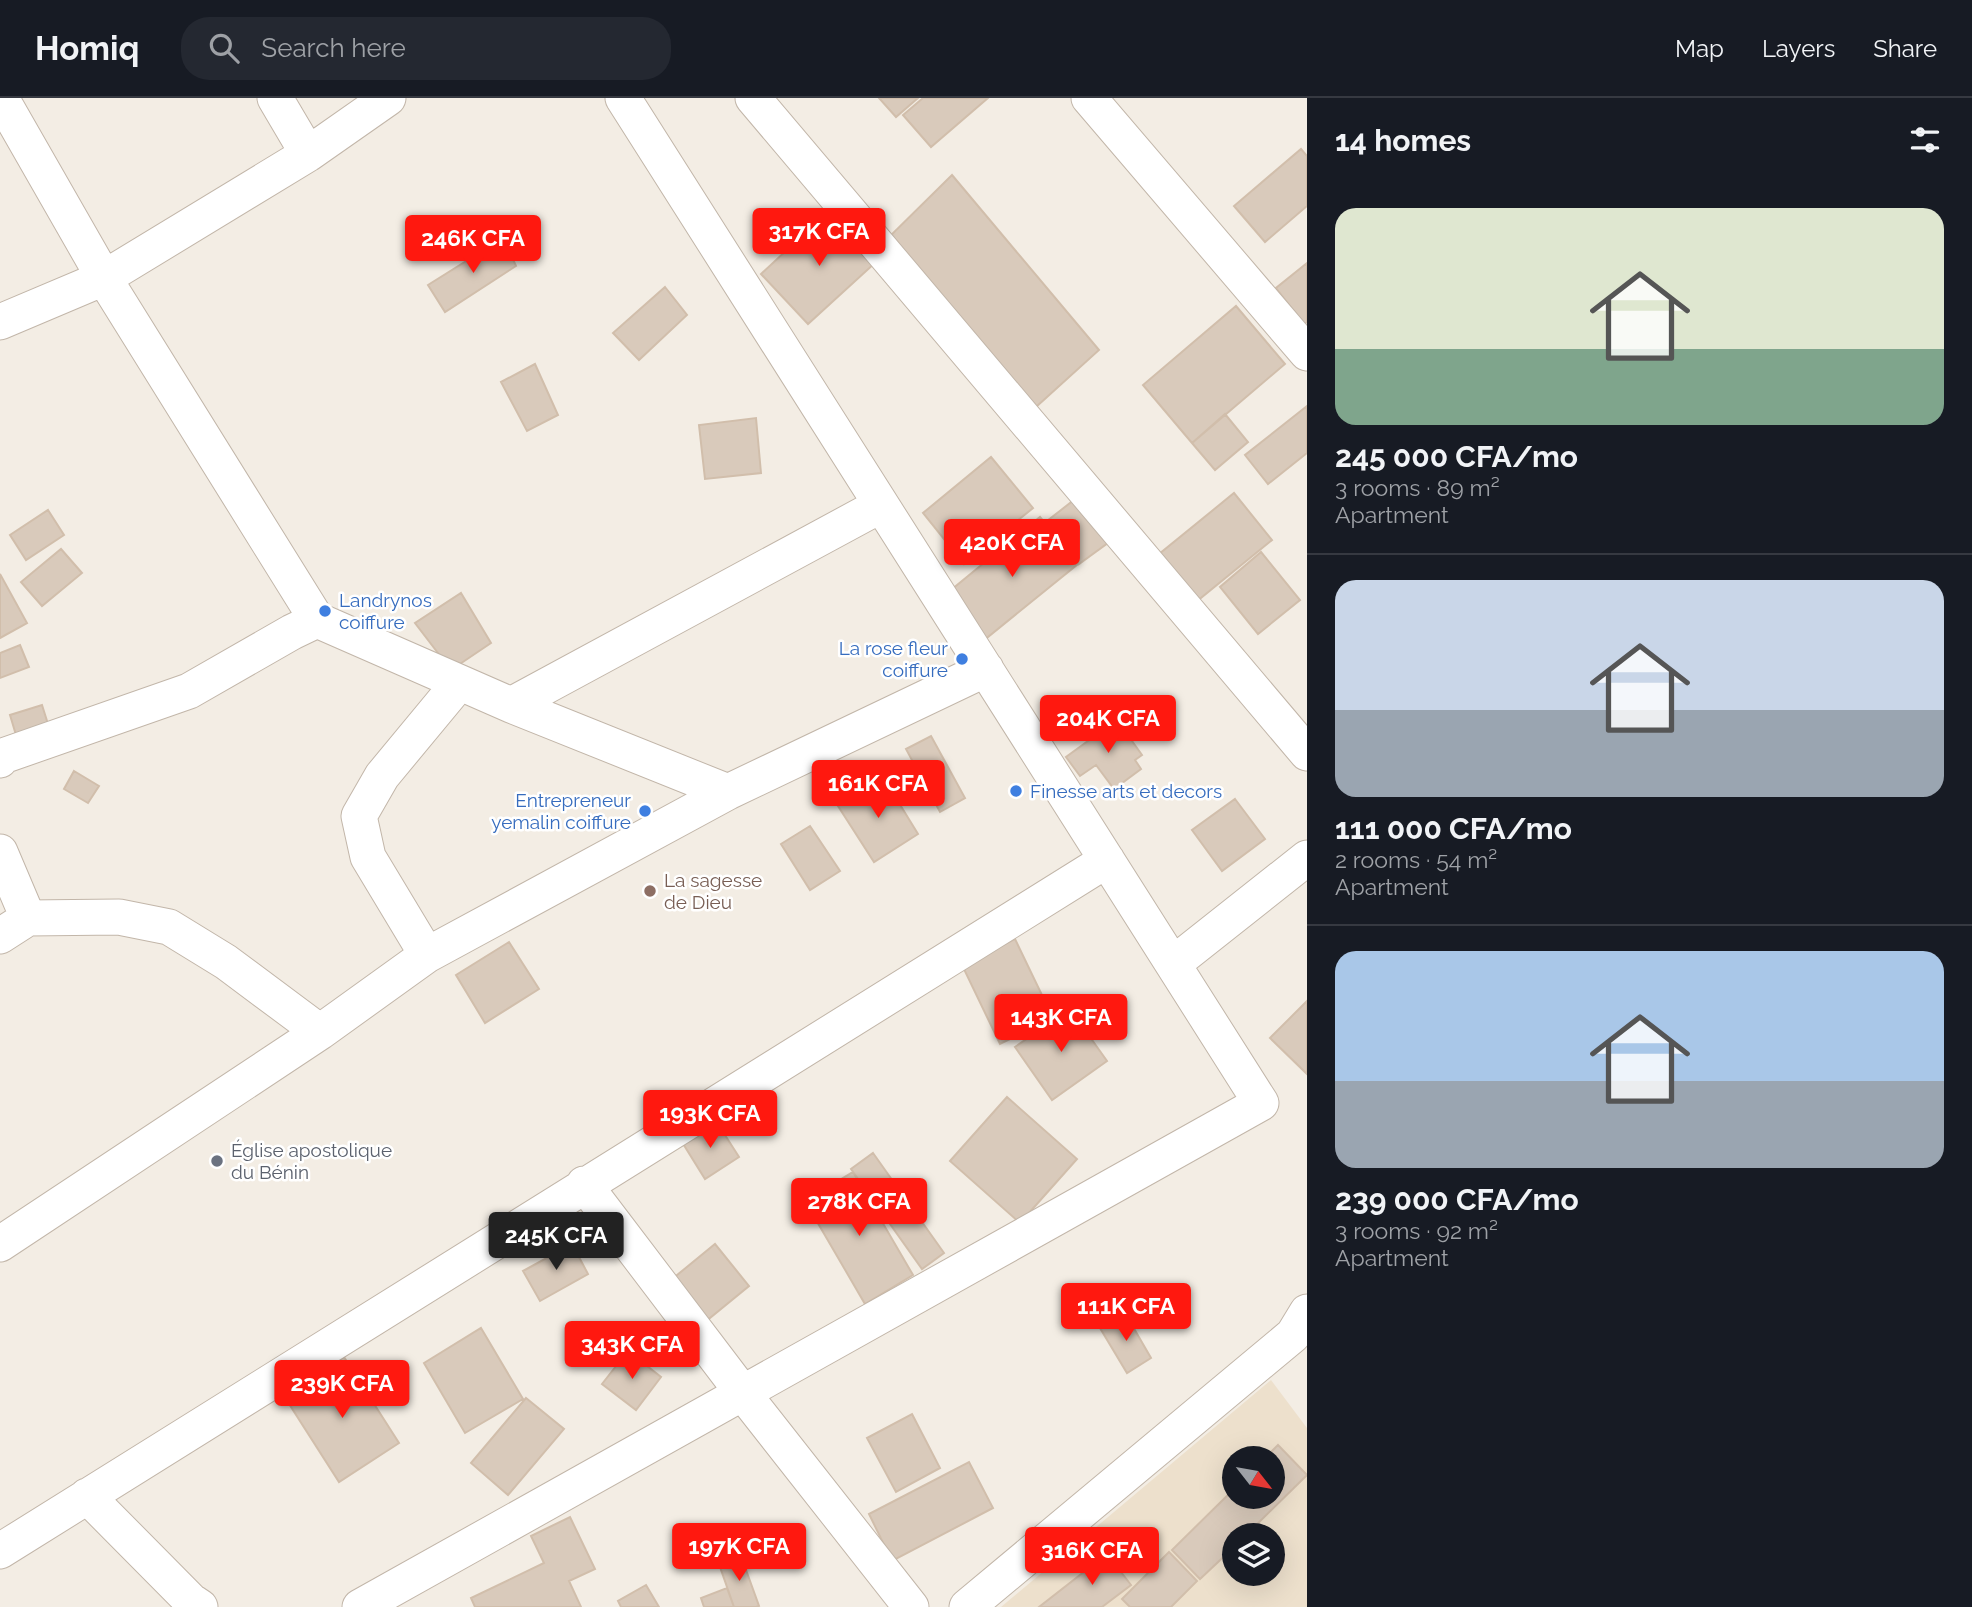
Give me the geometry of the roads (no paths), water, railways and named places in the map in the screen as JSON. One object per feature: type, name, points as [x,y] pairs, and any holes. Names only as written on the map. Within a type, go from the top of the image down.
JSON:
[{"type":"street","points":[[1,98],[104,278],[317,620],[511,705],[728,792]]},
{"type":"street","points":[[275,98],[308,154]]},
{"type":"street","points":[[0,322],[104,278],[308,154],[388,98]]},
{"type":"street","points":[[360,1607],[1261,1103],[623,98]]},
{"type":"street","points":[[752,98],[1307,753]]},
{"type":"street","points":[[1089,98],[1307,353]]},
{"type":"street","points":[[511,705],[881,505]]},
{"type":"street","points":[[0,760],[3,756],[189,691],[317,620]]},
{"type":"street","points":[[0,1244],[320,1032],[428,955],[728,792],[986,668]]},
{"type":"street","points":[[428,955],[368,857],[359,816],[383,776],[459,683]]},
{"type":"street","points":[[0,852],[14,927],[119,916],[169,927],[226,962],[320,1032]]},
{"type":"street","points":[[1173,964],[1307,858]]},
{"type":"street","points":[[0,1550],[1107,860]]},
{"type":"street","points":[[584,1184],[741,1392],[911,1607]]},
{"type":"street","points":[[967,1607],[1302,1334]]},
{"type":"street","points":[[87,1496],[200,1607]]},
{"type":"place","name":"Landrynos coiffure","points":[[325,611]]},
{"type":"place","name":"La rose fleur coiffure","points":[[962,659]]},
{"type":"place","name":"Finesse arts et decors","points":[[1016,791]]},
{"type":"place","name":"Entrepreneur yemalin coiffure","points":[[645,811]]},
{"type":"place","name":"La sagesse de Dieu","points":[[650,891]]},
{"type":"place","name":"Église apostolique du Bénin","points":[[217,1161]]}]
